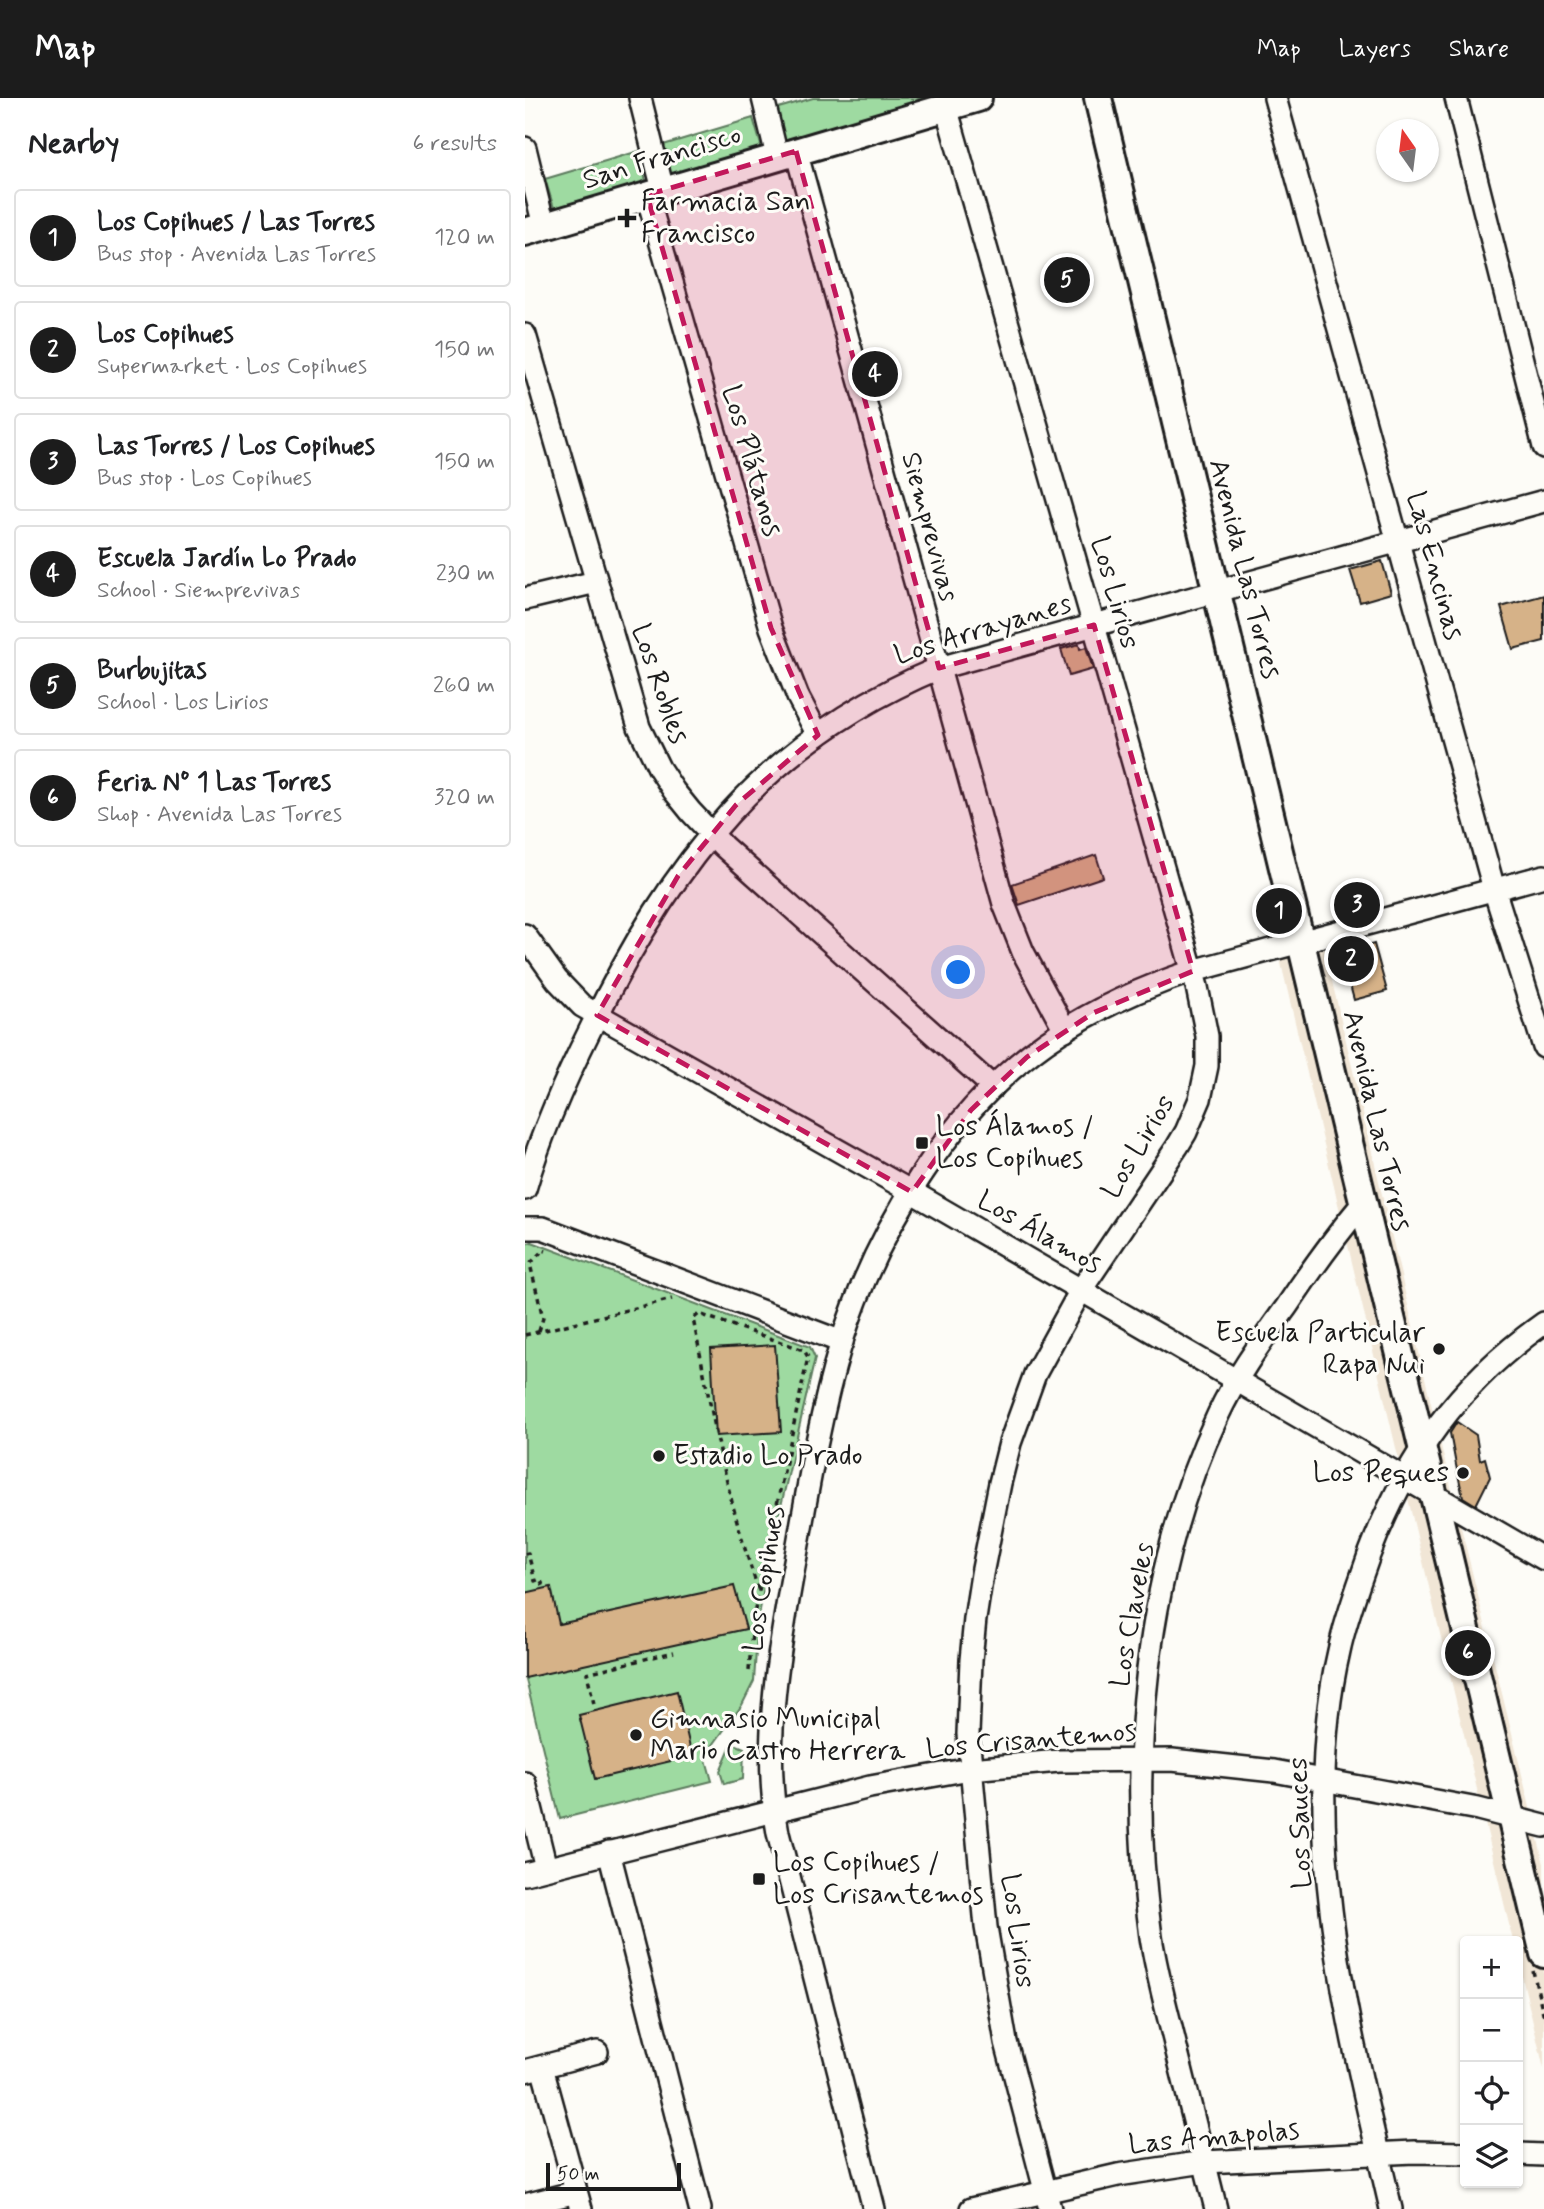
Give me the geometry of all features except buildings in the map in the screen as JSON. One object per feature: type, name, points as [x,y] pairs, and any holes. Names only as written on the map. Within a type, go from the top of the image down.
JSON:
[{"type":"main road","name":"San Francisco","points":[[535,229],[978,98]]},
{"type":"main road","name":"Avenida Las Torres","points":[[1098,98],[1544,1954]]},
{"type":"street","name":"Los Plátanos","points":[[640,98],[655,193],[771,628],[797,697],[818,735]]},
{"type":"street","name":"Siemprevivas","points":[[763,98],[787,153],[939,668],[1004,904],[1023,952],[1065,1030]]},
{"type":"street","name":"Las Encinas","points":[[1275,98],[1494,889],[1544,1047]]},
{"type":"street","points":[[1456,98],[1544,447]]},
{"type":"street","name":"Los Lirios","points":[[946,107],[1193,971],[1207,1036],[1206,1066],[1200,1100],[1187,1132],[1081,1290],[1035,1374],[1010,1443],[982,1574],[971,1660],[968,1711],[970,1769],[986,1927],[1006,2042],[1048,2200]]},
{"type":"street","points":[[525,148],[535,229]]},
{"type":"street","name":"Los Robles","points":[[525,335],[631,705],[648,748],[674,791],[710,833],[993,1087]]},
{"type":"street","name":"Los Arrayanes","points":[[525,1189],[548,1124],[597,1015],[648,921],[710,833],[763,779],[818,735],[877,697],[939,668],[1544,501]]},
{"type":"street","points":[[525,599],[596,582]]},
{"type":"street","name":"Los Copihues","points":[[874,2209],[773,1811],[771,1761],[786,1609],[812,1468],[842,1342],[870,1268],[912,1192],[950,1136],[993,1087],[1027,1057],[1065,1030],[1122,999],[1193,971],[1544,876]]},
{"type":"street","name":"Los Álamos","points":[[525,936],[568,993],[582,1006],[912,1192],[1544,1559]]},
{"type":"street","name":"Los Claveles","points":[[1216,2209],[1163,1994],[1152,1939],[1143,1858],[1143,1759],[1156,1625],[1176,1530],[1204,1447],[1236,1380],[1328,1247],[1363,1202]]},
{"type":"street","points":[[526,1221],[842,1342]]},
{"type":"street","name":"Los Sauces","points":[[1391,2209],[1351,2040],[1327,1855],[1325,1780],[1328,1716],[1339,1651],[1362,1574],[1403,1477],[1451,1406],[1505,1352],[1544,1323]]},
{"type":"street","name":"Los Crisantemos","points":[[525,1874],[870,1787],[970,1769],[1059,1761],[1143,1759],[1201,1762],[1325,1780],[1478,1809],[1544,1826]]},
{"type":"street","points":[[525,1783],[546,1868]]},
{"type":"street","points":[[608,1852],[700,2209]]},
{"type":"street","points":[[525,2205],[578,2200],[534,2069],[597,2052]]},
{"type":"street","name":"Las Amapolas","points":[[971,2209],[1048,2200],[1118,2175],[1204,2162],[1460,2152]]},
{"type":"street","points":[[1523,2154],[1544,2155]]},
{"type":"path","points":[[539,1331],[543,1318],[530,1264],[543,1250],[556,1255]]},
{"type":"path","points":[[525,1335],[672,1299],[665,1296]]},
{"type":"path","points":[[749,1671],[753,1619],[759,1591],[809,1357],[804,1350],[699,1314],[693,1319],[716,1436],[759,1591]]},
{"type":"path","points":[[525,1553],[528,1553],[535,1581],[540,1579],[545,1588]]},
{"type":"path","points":[[594,1704],[587,1673],[674,1652]]},
{"type":"highlighted area","points":[[796,151],[939,668],[1094,625],[1193,971],[1093,1013],[1027,1057],[971,1110],[912,1192],[597,1015],[678,876],[736,805],[818,735],[771,628],[647,195]]},
{"type":"shaded area","points":[[1324,947],[1440,1442],[1544,1864],[1544,2069],[1523,1981],[1523,1936],[1512,1936],[1280,959]]},
{"type":"green space","points":[[813,98],[943,98],[794,143],[784,139],[775,109]]},
{"type":"green space","points":[[753,118],[761,145],[757,152],[675,178],[667,173],[660,146]]},
{"type":"green space","points":[[639,151],[646,181],[644,188],[559,213],[554,208],[545,179]]},
{"type":"green space","name":"Estadio Lo Prado","points":[[532,1242],[810,1347],[815,1358],[770,1554],[758,1621],[754,1681],[742,1705],[705,1756],[712,1781],[560,1819],[525,1676],[525,1244]]},
{"type":"green space","points":[[732,1743],[744,1748],[743,1779],[724,1784],[720,1771]]},
{"type":"place","name":"Farmacia San Francisco","points":[[627,218]]},
{"type":"place","name":"Burbujitas","points":[[1067,280]]},
{"type":"place","name":"Escuela Jardín Lo Prado","points":[[875,374]]},
{"type":"place","name":"Las Torres / Los Copihues","points":[[1357,905]]},
{"type":"place","name":"Los Copihues / Las Torres","points":[[1279,911]]},
{"type":"place","name":"Los Copihues","points":[[1351,959]]},
{"type":"place","name":"Los Álamos / Los Copihues","points":[[922,1143]]},
{"type":"place","name":"Escuela Particular Rapa Nui","points":[[1439,1349]]},
{"type":"place","name":"Estadio Lo Prado","points":[[659,1456]]},
{"type":"place","name":"Los Peques","points":[[1463,1473]]},
{"type":"place","name":"Feria Nº 1 Las Torres","points":[[1468,1653]]},
{"type":"place","name":"Gimnasio Municipal Mario Castro Herrera","points":[[636,1735]]},
{"type":"place","name":"Los Copihues / Los Crisantemos","points":[[759,1879]]}]
